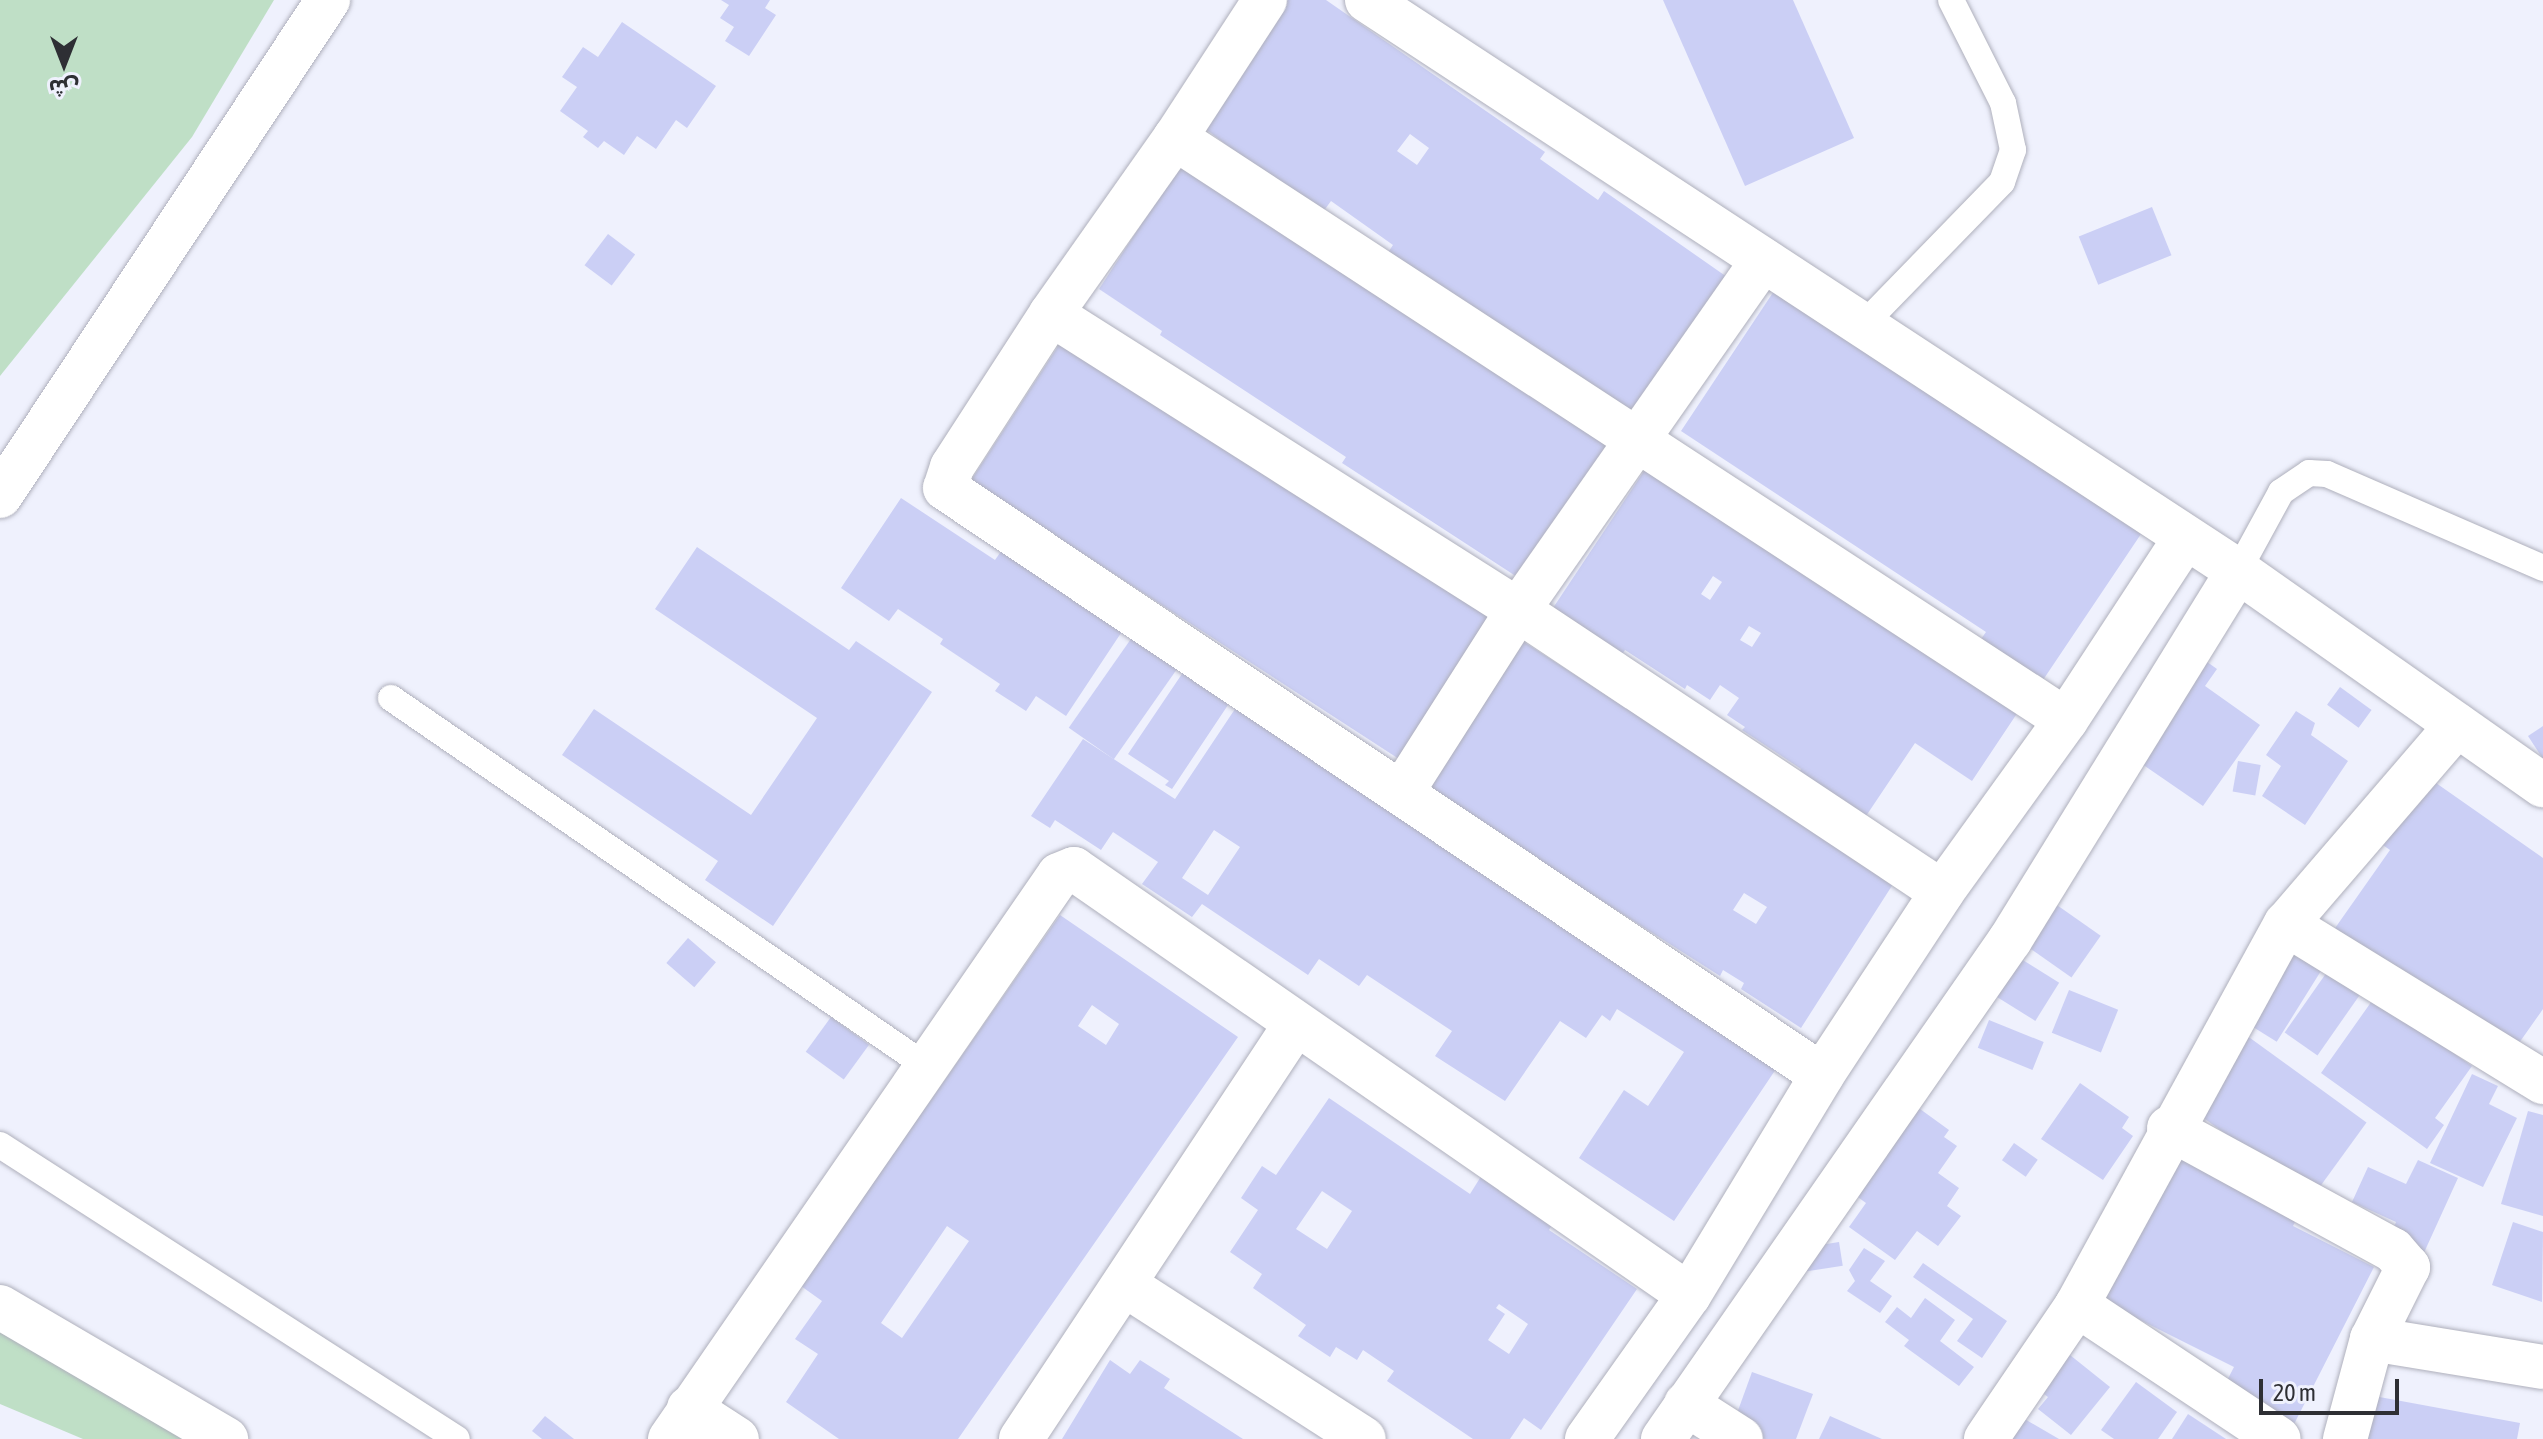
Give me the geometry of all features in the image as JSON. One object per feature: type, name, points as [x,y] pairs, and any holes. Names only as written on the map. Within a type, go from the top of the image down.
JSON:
[{"type":"main road","points":[[0,496],[328,0]]},
{"type":"main road","points":[[1265,0],[1175,138],[1051,314],[952,467],[945,488],[1822,1075]]},
{"type":"main road","points":[[1367,0],[2238,571],[2543,785]]},
{"type":"main road","points":[[1175,138],[1638,436],[2066,720]]},
{"type":"main road","points":[[1402,792],[1518,610],[1763,260]]},
{"type":"main road","points":[[1051,314],[1518,610],[1942,892]]},
{"type":"main road","points":[[1587,1439],[1689,1295],[1822,1075],[1942,892],[2066,720],[2185,538]]},
{"type":"main road","points":[[1741,1439],[1675,1422],[2010,940],[2238,571]]},
{"type":"main road","points":[[1986,1439],[2077,1305],[2169,1128],[2286,924],[2457,725]]},
{"type":"main road","points":[[737,1439],[679,1423],[1059,875],[1074,869],[1689,1295]]},
{"type":"main road","points":[[2286,924],[2543,1082]]},
{"type":"main road","points":[[1021,1439],[1296,1024]]},
{"type":"main road","points":[[2169,1128],[2393,1250],[2408,1267],[2372,1339],[2345,1439]]},
{"type":"main road","points":[[1125,1285],[1364,1439]]},
{"type":"main road","points":[[2077,1305],[2279,1439]]},
{"type":"main road","points":[[0,1307],[226,1439]]},
{"type":"main road","points":[[2372,1339],[2543,1367]]},
{"type":"lane","points":[[1863,325],[2002,182],[2013,150],[2003,103],[1951,0]]},
{"type":"lane","points":[[2238,571],[2281,492],[2309,473],[2327,474],[2543,568]]},
{"type":"lane","points":[[391,698],[926,1066]]},
{"type":"lane","points":[[0,1145],[457,1439]]},
{"type":"green space","points":[[0,0],[274,0],[192,137],[0,376]]},
{"type":"green space","points":[[0,1326],[196,1439],[83,1439],[0,1404]]},
{"type":"building","points":[[721,0],[770,0],[765,8],[776,15],[749,56],[725,41],[734,27],[720,18],[729,5]]},
{"type":"building","points":[[1286,0],[1326,0],[1545,152],[1540,159],[1598,200],[1604,191],[1727,277],[1630,416],[1387,254],[1393,245],[1331,201],[1320,216],[1199,124]],"holes":[[[1410,134],[1429,148],[1417,165],[1397,151]]]},
{"type":"building","points":[[1663,0],[1793,0],[1854,138],[1745,186]]},
{"type":"building","points":[[622,22],[716,86],[687,128],[676,120],[656,149],[637,136],[624,155],[604,141],[598,148],[583,137],[588,131],[560,111],[577,87],[562,77],[583,47],[598,57]]},
{"type":"building","points":[[1184,159],[1619,446],[1528,584],[1342,463],[1346,457],[1160,335],[1162,331],[1099,289]]},
{"type":"building","points":[[2152,207],[2171,255],[2098,285],[2079,237]]},
{"type":"building","points":[[608,234],[635,254],[612,286],[585,265]]},
{"type":"building","points":[[1774,291],[2141,534],[2043,680],[1981,639],[1986,632],[1681,431]]},
{"type":"building","points":[[1066,334],[1501,617],[1406,763],[971,481]]},
{"type":"building","points":[[1646,468],[2018,712],[1972,781],[1915,743],[1862,822],[1795,778],[1801,769],[1742,730],[1745,727],[1727,715],[1739,698],[1720,685],[1710,700],[1687,685],[1685,689],[1625,650],[1619,659],[1549,614]],"holes":[[[1713,576],[1722,582],[1710,600],[1701,594]],[[1749,626],[1761,633],[1752,647],[1740,640]]]},
{"type":"building","points":[[901,498],[995,560],[1002,550],[1123,630],[1066,716],[1036,696],[1026,711],[995,691],[1000,684],[940,644],[943,639],[898,609],[889,621],[841,588]]},
{"type":"building","points":[[697,547],[849,650],[856,641],[932,692],[773,926],[705,880],[718,861],[562,755],[594,709],[751,815],[817,718],[655,609]]},
{"type":"building","points":[[1133,636],[1178,668],[1114,759],[1069,728]]},
{"type":"building","points":[[1524,642],[1895,881],[1801,1028],[1741,989],[1744,983],[1723,970],[1720,976],[1428,790]],"holes":[[[1744,893],[1767,907],[1756,924],[1733,910]]]},
{"type":"building","points":[[2196,654],[2217,669],[2205,686],[2260,725],[2203,806],[2126,753]]},
{"type":"building","points":[[1190,662],[1236,693],[1172,789],[1165,785],[1169,781],[1128,754]]},
{"type":"building","points":[[2340,687],[2372,710],[2359,728],[2327,705]]},
{"type":"building","points":[[1243,697],[1782,1060],[1674,1221],[1579,1158],[1624,1090],[1648,1106],[1684,1052],[1617,1009],[1610,1021],[1602,1015],[1586,1038],[1560,1021],[1505,1101],[1435,1056],[1452,1031],[1367,975],[1359,986],[1319,959],[1308,975],[1202,904],[1192,917],[1142,884],[1158,862],[1113,832],[1101,850],[1055,820],[1050,828],[1031,816],[1083,739],[1175,799]],"holes":[[[1214,830],[1240,847],[1208,895],[1182,878]]]},
{"type":"building","points":[[2296,711],[2315,723],[2311,735],[2348,761],[2305,825],[2262,796],[2281,766],[2266,755]]},
{"type":"building","points":[[2543,726],[2543,759],[2528,736]]},
{"type":"building","points":[[2238,761],[2261,765],[2255,796],[2233,792]]},
{"type":"building","points":[[2426,776],[2543,858],[2543,1009],[2512,1053],[2333,931],[2390,850],[2380,843]]},
{"type":"building","points":[[2054,903],[2101,936],[2071,977],[2025,945]]},
{"type":"building","points":[[1060,915],[1238,1037],[958,1439],[839,1439],[786,1402],[818,1354],[795,1339],[822,1301],[801,1286]],"holes":[[[1092,1005],[1119,1024],[1106,1045],[1078,1026]],[[947,1226],[969,1241],[902,1338],[881,1323]]]},
{"type":"building","points":[[688,938],[716,962],[694,987],[666,963]]},
{"type":"building","points":[[2296,943],[2327,962],[2277,1042],[2246,1023]]},
{"type":"building","points":[[2010,952],[2059,983],[2035,1021],[1986,990]]},
{"type":"building","points":[[2334,962],[2367,985],[2317,1055],[2285,1032]]},
{"type":"building","points":[[2069,990],[2118,1010],[2101,1053],[2052,1033]]},
{"type":"building","points":[[2374,998],[2472,1066],[2435,1118],[2444,1125],[2427,1149],[2321,1073]]},
{"type":"building","points":[[831,1017],[869,1045],[844,1079],[806,1052]]},
{"type":"building","points":[[1989,1020],[2044,1042],[2032,1070],[1978,1048]]},
{"type":"building","points":[[2246,1035],[2367,1123],[2312,1197],[2192,1109]]},
{"type":"building","points":[[2472,1074],[2498,1086],[2489,1104],[2517,1118],[2483,1187],[2430,1163]]},
{"type":"building","points":[[2080,1083],[2129,1117],[2122,1128],[2133,1136],[2103,1180],[2041,1139]]},
{"type":"building","points":[[1329,1098],[1470,1194],[1485,1170],[1556,1218],[1549,1230],[1637,1289],[1541,1430],[1524,1418],[1510,1439],[1473,1439],[1387,1381],[1394,1371],[1363,1350],[1357,1360],[1336,1347],[1330,1357],[1298,1336],[1306,1325],[1253,1288],[1262,1274],[1230,1252],[1258,1210],[1241,1198],[1262,1166],[1276,1175]],"holes":[[[1322,1191],[1352,1211],[1327,1249],[1296,1229]],[[1499,1304],[1528,1324],[1509,1354],[1488,1340],[1505,1314],[1496,1308]]]},
{"type":"building","points":[[1909,1101],[1949,1130],[1944,1137],[1957,1146],[1938,1173],[1959,1188],[1947,1206],[1961,1216],[1938,1246],[1917,1231],[1895,1260],[1849,1227],[1866,1203],[1855,1195]]},
{"type":"building","points":[[2528,1111],[2543,1115],[2543,1216],[2501,1204]]},
{"type":"building","points":[[2014,1143],[2038,1160],[2026,1177],[2002,1160]]},
{"type":"building","points":[[2171,1146],[2300,1212],[2293,1226],[2374,1267],[2289,1434],[2218,1398],[2234,1367],[2088,1294]]},
{"type":"building","points":[[2418,1160],[2458,1178],[2422,1257],[2388,1240],[2396,1222],[2352,1202],[2368,1167],[2406,1184]]},
{"type":"building","points":[[2513,1222],[2543,1232],[2542,1302],[2492,1285]]},
{"type":"building","points":[[1839,1242],[1843,1266],[1807,1271],[1803,1248]]},
{"type":"building","points":[[1864,1248],[1885,1261],[1870,1281],[1892,1296],[1880,1313],[1847,1291],[1855,1281],[1849,1270]]},
{"type":"building","points":[[1923,1263],[2007,1321],[1982,1358],[1957,1341],[1973,1319],[1913,1277]]},
{"type":"building","points":[[1925,1298],[1955,1320],[1940,1341],[1974,1367],[1959,1386],[1904,1346],[1909,1340],[1885,1322],[1897,1307],[1911,1318]]},
{"type":"building","points":[[2070,1355],[2110,1387],[2071,1435],[2038,1409],[2048,1397],[2040,1391]]},
{"type":"building","points":[[1110,1360],[1130,1374],[1140,1360],[1170,1379],[1164,1388],[1243,1439],[1062,1439]]},
{"type":"building","points":[[1752,1372],[1813,1394],[1796,1439],[1765,1439],[1732,1427]]},
{"type":"building","points":[[2136,1382],[2177,1412],[2158,1439],[2114,1439],[2101,1430]]},
{"type":"building","points":[[2374,1396],[2520,1423],[2517,1439],[2366,1439]]},
{"type":"building","points":[[2016,1414],[2059,1439],[2001,1439]]},
{"type":"building","points":[[2188,1414],[2226,1439],[2172,1439]]},
{"type":"building","points":[[545,1416],[574,1439],[542,1439],[532,1431]]},
{"type":"building","points":[[1830,1416],[1882,1439],[1819,1439]]}]
